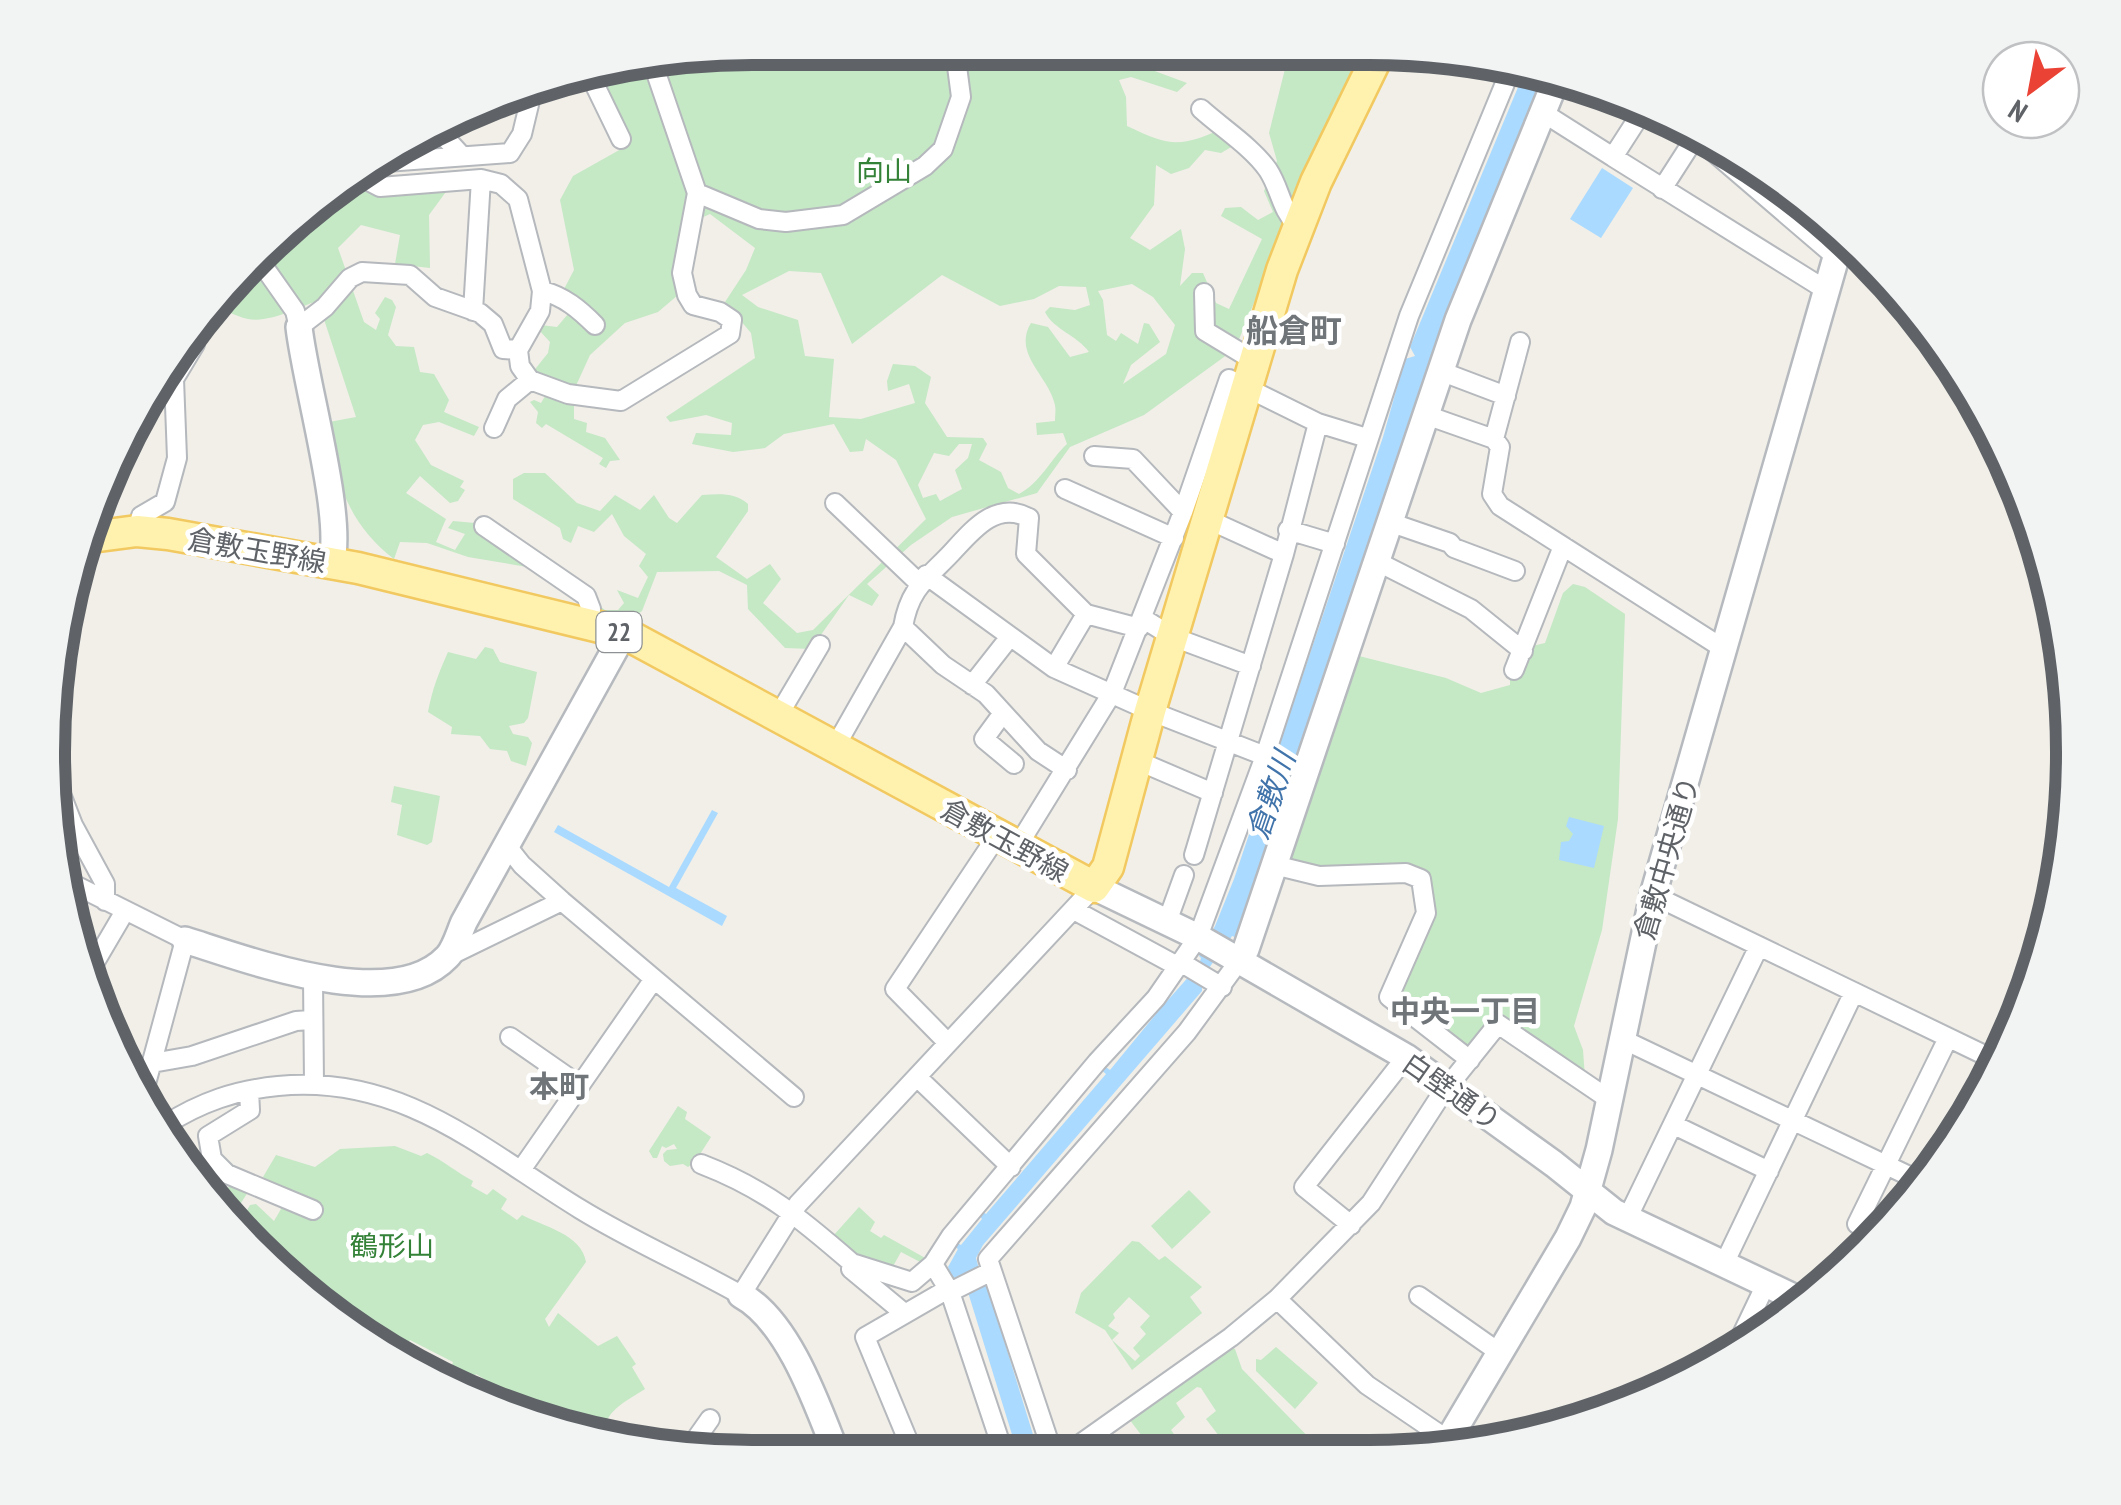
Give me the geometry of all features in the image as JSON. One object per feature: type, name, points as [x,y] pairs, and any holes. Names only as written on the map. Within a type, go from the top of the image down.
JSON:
[{"type":"main road","name":"倉敷玉野線","points":[[100,535],[137,531],[168,534],[330,564],[624,633],[1007,842],[1084,898],[1108,867],[1173,637],[1195,516],[1237,383],[1339,131],[1373,65]]},
{"type":"street","points":[[697,192],[759,220],[786,222],[844,215],[926,166],[943,149],[961,97],[957,65]]},
{"type":"street","points":[[371,181],[380,186],[481,179],[502,184],[518,199],[542,292],[540,311],[518,350],[520,366],[530,380],[568,394],[620,401],[730,334],[732,320],[720,312],[693,306],[687,295],[682,273],[697,192],[656,72]]},
{"type":"street","points":[[1048,1440],[989,1272],[988,1259],[1140,1085],[1197,973],[1217,948],[1266,756],[1367,438],[1425,272],[1507,79]]},
{"type":"street","points":[[594,84],[621,140]]},
{"type":"street","points":[[1217,948],[1246,949],[1440,372],[1552,90]]},
{"type":"street","points":[[406,159],[510,153],[522,134],[530,102]]},
{"type":"street","points":[[1201,110],[1266,168],[1278,189],[1284,212],[1298,227]]},
{"type":"street","points":[[1542,112],[1826,290]]},
{"type":"street","points":[[1612,157],[1637,119]]},
{"type":"street","points":[[445,138],[462,156]]},
{"type":"street","points":[[1662,188],[1690,145]]},
{"type":"street","points":[[473,311],[481,179]]},
{"type":"street","points":[[1780,202],[1823,237]]},
{"type":"street","name":"倉敷中央通り","points":[[1452,1435],[1568,1238],[1587,1191],[1624,1040],[1652,896],[1838,250]]},
{"type":"street","points":[[264,268],[295,311],[299,328],[336,548],[330,564]]},
{"type":"street","points":[[299,328],[350,278],[362,272],[410,275],[435,297],[473,311],[494,324],[503,349],[518,350]]},
{"type":"street","points":[[542,292],[554,294],[576,307],[596,326]]},
{"type":"street","points":[[1204,293],[1205,331],[1250,351]]},
{"type":"street","points":[[1494,439],[1520,342]]},
{"type":"street","points":[[1440,372],[1506,396]]},
{"type":"street","points":[[494,428],[507,398],[530,380]]},
{"type":"street","points":[[137,531],[141,516],[165,502],[177,458],[174,382]]},
{"type":"street","points":[[1237,383],[1318,424],[1367,438]]},
{"type":"street","points":[[1426,415],[1494,439],[1500,446],[1492,494],[1500,506],[1724,649]]},
{"type":"street","points":[[1194,855],[1252,666],[1318,424]]},
{"type":"street","points":[[1094,456],[1133,459],[1195,516],[1284,554]]},
{"type":"street","points":[[1065,489],[1174,538]]},
{"type":"street","points":[[835,503],[923,580],[1054,668],[1266,756]]},
{"type":"street","points":[[835,747],[903,627],[906,609],[923,580],[974,526],[997,513],[1023,514],[1029,518],[1026,554],[1086,614],[1141,623],[1252,666]]},
{"type":"street","points":[[948,1044],[895,989],[1067,770],[1112,694],[1174,538],[1195,516]]},
{"type":"street","points":[[1389,522],[1450,542],[1454,548],[1515,571]]},
{"type":"street","points":[[484,526],[586,596],[591,608],[590,623]]},
{"type":"street","points":[[1288,530],[1335,544]]},
{"type":"street","points":[[1514,670],[1562,546]]},
{"type":"street","points":[[1376,561],[1471,609],[1523,652]]},
{"type":"street","points":[[1054,668],[1086,614]]},
{"type":"street","points":[[903,627],[943,665],[986,694],[1038,751],[1067,770]]},
{"type":"street","points":[[448,956],[624,633]]},
{"type":"street","points":[[972,685],[1008,638]]},
{"type":"street","points":[[778,716],[820,645]]},
{"type":"street","points":[[1004,713],[984,739],[1014,764]]},
{"type":"street","points":[[1136,760],[1212,793]]},
{"type":"street","points":[[68,811],[105,884],[104,901]]},
{"type":"street","points":[[508,846],[522,865],[794,1097]]},
{"type":"street","points":[[1274,866],[1319,876],[1406,873],[1421,878],[1426,914],[1389,996],[1470,1060]]},
{"type":"street","points":[[1167,922],[1184,875]]},
{"type":"street","points":[[79,891],[186,940],[313,978],[392,982],[417,976],[448,956],[562,900]]},
{"type":"street","points":[[1652,896],[1986,1056]]},
{"type":"street","points":[[741,1295],[793,1211],[1084,898],[1197,973]]},
{"type":"street","name":"白壁通り","points":[[1084,898],[1167,922],[1217,948],[1406,1058],[1627,1219],[1790,1295]]},
{"type":"street","points":[[97,959],[125,911]]},
{"type":"street","points":[[148,1079],[186,940]]},
{"type":"street","points":[[1627,1219],[1759,946]]},
{"type":"street","points":[[910,1310],[912,1282],[933,1264],[950,1236],[1097,1062],[1156,998],[1197,973],[1217,948]]},
{"type":"street","points":[[313,978],[314,1083]]},
{"type":"street","points":[[520,1170],[654,979]]},
{"type":"street","points":[[1724,1266],[1854,992]]},
{"type":"street","points":[[152,1064],[192,1056],[296,1021],[311,1020]]},
{"type":"street","points":[[1086,1440],[1231,1337],[1277,1299],[1351,1225],[1371,1203],[1448,1088],[1498,1024],[1610,1100]]},
{"type":"street","points":[[510,1037],[579,1085]]},
{"type":"street","points":[[1856,1224],[1948,1038]]},
{"type":"street","points":[[1624,1040],[1910,1176]]},
{"type":"street","points":[[1351,1225],[1304,1187],[1406,1058]]},
{"type":"street","points":[[917,1077],[1011,1166]]},
{"type":"street","points":[[173,1121],[207,1101],[248,1091],[314,1083],[372,1092],[430,1115],[611,1227],[750,1300],[782,1338],[830,1440]]},
{"type":"street","points":[[207,1171],[212,1159],[208,1136],[250,1110],[248,1091]]},
{"type":"street","points":[[1674,1125],[1769,1170]]},
{"type":"street","points":[[212,1159],[227,1174],[312,1210]]},
{"type":"street","points":[[701,1164],[758,1188],[793,1211],[852,1263],[912,1282]]},
{"type":"street","points":[[852,1263],[851,1269],[910,1310]]},
{"type":"street","points":[[933,1264],[953,1289],[1000,1440]]},
{"type":"street","points":[[908,1440],[866,1337],[910,1310],[989,1272]]},
{"type":"street","points":[[1746,1327],[1766,1284]]},
{"type":"street","points":[[1419,1296],[1500,1352]]},
{"type":"street","points":[[1277,1299],[1368,1385],[1433,1437]]},
{"type":"street","points":[[696,1438],[710,1419]]},
{"type":"green space","name":"向山","points":[[1014,65],[1018,70],[1037,65],[1104,65],[1111,70],[1122,65],[1144,65],[1187,83],[1177,92],[1131,77],[1119,80],[1126,97],[1127,126],[1177,142],[1227,127],[1233,146],[1221,153],[1205,150],[1189,168],[1171,174],[1156,165],[1154,205],[1130,238],[1150,250],[1181,229],[1185,249],[1180,286],[1192,273],[1203,273],[1216,303],[1229,309],[1262,239],[1221,216],[1225,208],[1241,207],[1258,220],[1273,212],[1264,191],[1277,161],[1269,133],[1286,65],[1367,65],[1307,174],[1235,349],[1144,415],[1070,447],[1037,493],[952,517],[911,545],[867,584],[879,595],[872,606],[849,595],[811,649],[785,648],[748,609],[747,585],[719,571],[657,572],[642,611],[626,622],[585,610],[575,593],[536,575],[533,568],[468,557],[427,543],[400,542],[394,559],[354,515],[333,463],[324,423],[356,417],[318,301],[257,320],[226,311],[266,266],[361,188],[369,192],[448,189],[429,215],[430,268],[395,264],[400,235],[361,225],[338,248],[364,322],[376,330],[380,319],[375,313],[385,297],[392,300],[396,307],[388,335],[396,346],[414,347],[420,372],[434,374],[449,400],[444,412],[479,427],[474,436],[439,422],[423,425],[415,440],[431,465],[464,481],[460,487],[465,490],[458,501],[450,503],[420,476],[406,493],[446,519],[436,542],[455,550],[465,534],[448,528],[453,521],[475,523],[479,519],[605,610],[618,610],[624,603],[617,590],[638,598],[648,577],[639,566],[646,554],[624,536],[612,514],[594,532],[578,526],[571,543],[563,539],[560,528],[513,499],[513,479],[524,473],[545,473],[577,503],[600,511],[615,495],[640,510],[654,495],[669,518],[677,523],[702,495],[732,496],[748,504],[748,511],[716,557],[747,579],[770,564],[781,579],[763,603],[797,633],[813,630],[926,519],[896,460],[866,439],[863,451],[850,452],[834,424],[784,434],[765,448],[733,452],[692,444],[696,433],[731,435],[732,423],[706,415],[670,422],[666,417],[755,358],[751,333],[725,302],[755,248],[710,214],[699,219],[680,264],[678,295],[658,312],[625,323],[590,355],[574,390],[574,419],[587,423],[586,432],[605,438],[620,460],[610,461],[606,468],[599,464],[603,458],[546,424],[542,428],[536,423],[538,412],[530,402],[541,403],[547,393],[532,373],[548,353],[550,342],[539,330],[541,325],[557,327],[568,314],[563,291],[574,270],[560,200],[573,176],[630,144],[600,82],[708,66]],"holes":[[[789,271],[821,273],[852,344],[942,275],[1000,306],[1034,299],[1059,286],[1086,287],[1090,305],[1075,310],[1050,307],[1045,312],[1089,352],[1070,357],[1048,327],[1031,323],[1026,334],[1029,355],[1055,407],[1055,421],[1036,423],[1037,435],[1063,433],[1067,444],[1033,484],[1019,494],[1008,488],[1001,472],[979,460],[987,444],[983,438],[947,437],[925,403],[931,377],[915,366],[893,364],[887,381],[888,391],[909,384],[915,403],[861,419],[829,417],[834,359],[805,356],[798,320],[758,307],[742,295]],[[1132,284],[1153,297],[1175,325],[1166,354],[1123,384],[1131,365],[1160,342],[1149,324],[1144,323],[1138,344],[1121,333],[1116,341],[1107,335],[1103,300],[1098,291]],[[959,444],[972,444],[968,458],[955,470],[962,489],[940,501],[936,494],[923,498],[918,485],[934,453],[949,456]]]},
{"type":"green space","points":[[1573,584],[1585,587],[1625,614],[1618,819],[1602,930],[1574,1026],[1583,1050],[1585,1078],[1505,1024],[1469,1054],[1394,996],[1431,913],[1424,876],[1289,865],[1355,655],[1446,678],[1481,693],[1510,685],[1510,668],[1528,647],[1545,643],[1563,593]]},
{"type":"green space","points":[[485,647],[493,649],[500,662],[537,672],[528,718],[524,723],[509,726],[513,734],[528,737],[532,743],[526,766],[511,761],[507,751],[490,749],[480,736],[451,734],[452,727],[428,712],[448,652],[476,659]]},
{"type":"green space","points":[[394,786],[440,796],[432,842],[427,845],[397,835],[402,805],[391,802]]},
{"type":"green space","points":[[678,1106],[687,1112],[685,1119],[711,1137],[688,1167],[670,1166],[664,1161],[667,1150],[677,1149],[674,1144],[662,1146],[657,1158],[649,1151]]},
{"type":"green space","name":"鶴形山","points":[[395,1146],[421,1156],[427,1153],[473,1181],[471,1186],[487,1195],[493,1189],[507,1199],[501,1209],[517,1220],[522,1215],[577,1244],[586,1262],[545,1319],[549,1327],[558,1313],[598,1346],[617,1336],[636,1364],[632,1367],[645,1389],[622,1403],[605,1424],[532,1404],[499,1392],[499,1388],[476,1374],[471,1380],[451,1370],[453,1362],[410,1340],[406,1346],[334,1298],[266,1239],[227,1195],[226,1189],[233,1184],[248,1192],[239,1206],[246,1212],[256,1204],[274,1221],[281,1209],[275,1191],[263,1177],[276,1155],[315,1167],[340,1149]]},
{"type":"green space","points":[[1189,1190],[1211,1212],[1172,1249],[1151,1226]]},
{"type":"green space","points":[[859,1207],[875,1222],[870,1231],[927,1259],[922,1263],[901,1252],[892,1268],[861,1261],[833,1236]]},
{"type":"green space","points":[[1132,1241],[1139,1242],[1159,1260],[1165,1256],[1202,1287],[1190,1297],[1202,1313],[1132,1370],[1105,1330],[1075,1313],[1081,1293]],"holes":[[[1129,1297],[1150,1316],[1140,1327],[1146,1334],[1133,1348],[1140,1356],[1135,1361],[1112,1340],[1119,1333],[1108,1326]]]},
{"type":"green space","points":[[1230,1347],[1235,1349],[1242,1369],[1311,1440],[1222,1440],[1206,1419],[1216,1411],[1197,1387],[1176,1403],[1185,1417],[1171,1430],[1176,1437],[1172,1440],[1145,1440],[1129,1419]]},
{"type":"green space","points":[[1276,1347],[1318,1383],[1295,1409],[1256,1371],[1256,1359],[1261,1360]]},
{"type":"water","name":"倉敷川","points":[[1520,82],[1538,86],[1445,316],[1235,937],[1208,970],[1202,991],[983,1245],[976,1258],[1035,1440],[1014,1440],[967,1289],[963,1280],[952,1277],[948,1267],[958,1249],[952,1245],[954,1241],[961,1245],[982,1219],[980,1210],[986,1214],[1106,1074],[1100,1069],[1103,1065],[1110,1070],[1157,1008],[1199,965],[1199,956],[1234,879],[1383,437],[1405,359],[1415,356],[1410,347]]},
{"type":"water","points":[[1602,168],[1633,188],[1601,238],[1570,219]]},
{"type":"water","points":[[712,810],[718,813],[676,888],[727,916],[722,926],[554,832],[558,825],[669,887]]},
{"type":"water","points":[[1569,817],[1604,826],[1594,868],[1559,860],[1561,842],[1569,841],[1573,834],[1566,826]]},
{"type":"district","name":"船倉町","points":[[1294,330]]},
{"type":"district","name":"中央一丁目","points":[[1465,1010]]},
{"type":"district","name":"本町","points":[[559,1085]]}]
